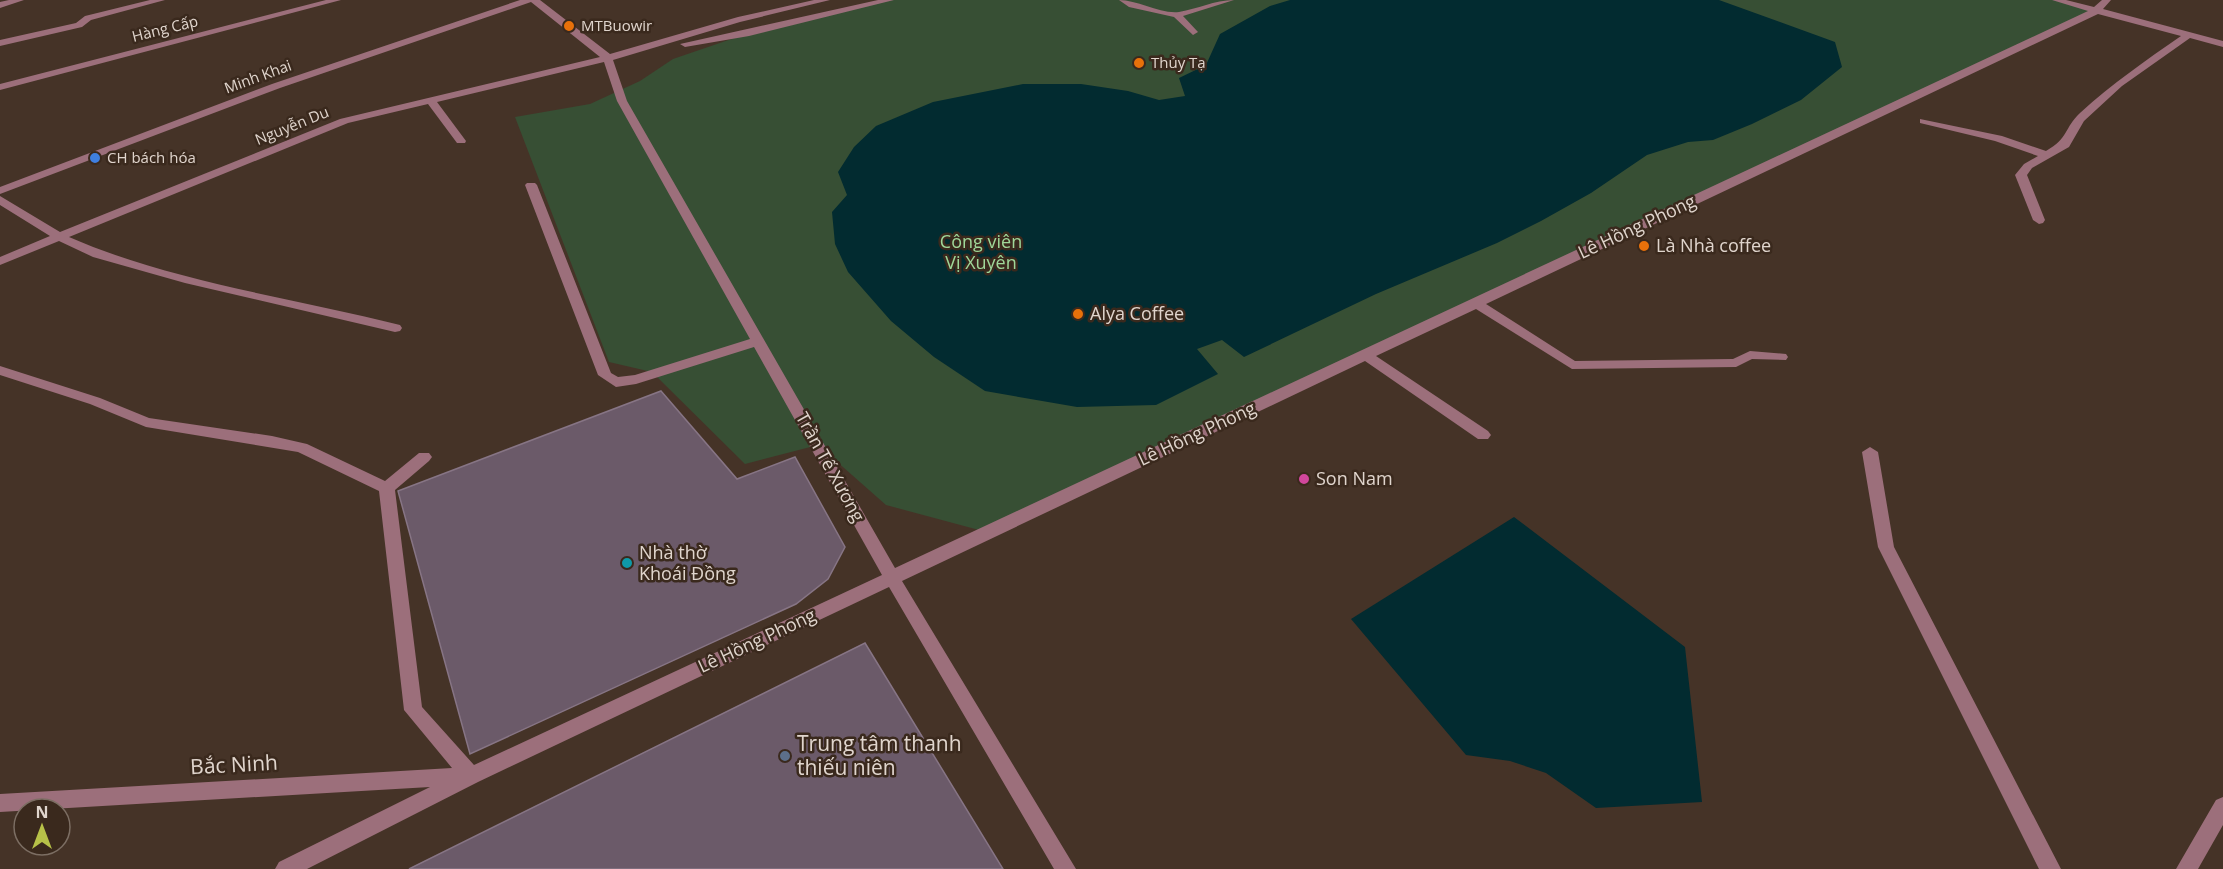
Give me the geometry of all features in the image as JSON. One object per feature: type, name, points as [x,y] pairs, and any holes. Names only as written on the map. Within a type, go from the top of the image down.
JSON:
[{"type":"street","points":[[0,5],[20,0]]},
{"type":"street","points":[[0,43],[79,25],[88,18],[161,0]]},
{"type":"street","name":"Hàng Cấp","points":[[0,87],[337,0]]},
{"type":"street","name":"Minh Khai","points":[[0,191],[276,86],[529,0]]},
{"type":"street","points":[[534,0],[608,58]]},
{"type":"street","name":"Nguyễn Du","points":[[0,261],[344,121],[608,58],[738,20],[826,0]]},
{"type":"street","name":"Nguyễn Du","points":[[608,58],[750,33],[890,0]]},
{"type":"street","points":[[1123,0],[1132,5],[1177,15],[1230,0]]},
{"type":"street","points":[[2056,0],[2223,44]]},
{"type":"street","name":"Lê Hồng Phong","points":[[286,869],[471,776],[2096,10],[2107,0]]},
{"type":"street","points":[[1177,15],[1193,32]]},
{"type":"street","points":[[2039,220],[2021,175],[2028,166],[2065,145],[2080,119],[2118,84],[2189,35]]},
{"type":"street","name":"Trần Tế Xương","points":[[608,58],[622,101],[892,578],[1065,869]]},
{"type":"street","points":[[430,100],[461,141]]},
{"type":"street","points":[[1924,121],[1998,138],[2047,155]]},
{"type":"street","points":[[531,185],[605,375],[616,382],[636,379],[759,341]]},
{"type":"street","points":[[0,200],[58,237],[137,267],[395,328]]},
{"type":"street","points":[[1476,303],[1572,366],[1736,363],[1750,355],[1781,357]]},
{"type":"street","points":[[1365,355],[1484,435]]},
{"type":"street","points":[[0,370],[95,401],[147,422],[272,441],[302,448],[387,488]]},
{"type":"street","points":[[1870,452],[1886,547],[2050,869]]},
{"type":"street","points":[[387,488],[424,457]]},
{"type":"street","points":[[387,488],[413,710],[471,776]]},
{"type":"street","name":"Bắc Ninh","points":[[0,803],[471,776]]},
{"type":"street","points":[[2187,869],[2223,806]]},
{"type":"green space","name":"Công viên Vị Xuyên","points":[[890,0],[2056,0],[2096,11],[979,530],[886,505],[818,445],[745,464],[652,372],[609,362],[515,117],[590,104],[640,81],[673,59],[749,33]]},
{"type":"water","points":[[1290,0],[1719,0],[1835,42],[1842,67],[1801,100],[1752,124],[1713,140],[1688,142],[1647,155],[1591,193],[1541,221],[1497,243],[1376,294],[1244,357],[1222,340],[1197,349],[1218,374],[1156,405],[1077,407],[985,391],[934,357],[891,321],[848,272],[835,244],[832,212],[847,195],[838,172],[854,147],[876,126],[933,102],[1023,84],[1081,84],[1128,91],[1159,100],[1185,96],[1179,78],[1206,65],[1220,34],[1270,6]]},
{"type":"water","points":[[1514,517],[1685,647],[1702,802],[1596,808],[1546,773],[1510,761],[1466,755],[1351,619]]},
{"type":"building","name":"Nhà thờ Khoái Đồng","points":[[661,391],[737,479],[795,457],[845,547],[828,579],[796,604],[470,754],[398,491]]},
{"type":"building","name":"Trung tâm thanh thiếu niên","points":[[865,643],[1003,869],[409,869]]},
{"type":"place","name":"MTBuowir","points":[[569,26]]},
{"type":"place","name":"Thủy Tạ","points":[[1139,63]]},
{"type":"place","name":"CH bách hóa","points":[[95,158]]},
{"type":"place","name":"Là Nhà coffee","points":[[1644,246]]},
{"type":"place","name":"Alya Coffee","points":[[1078,314]]},
{"type":"place","name":"Son Nam","points":[[1304,479]]},
{"type":"place","name":"Nhà thờ Khoái Đồng","points":[[627,563]]},
{"type":"place","name":"Trung tâm thanh thiếu niên","points":[[785,756]]}]
